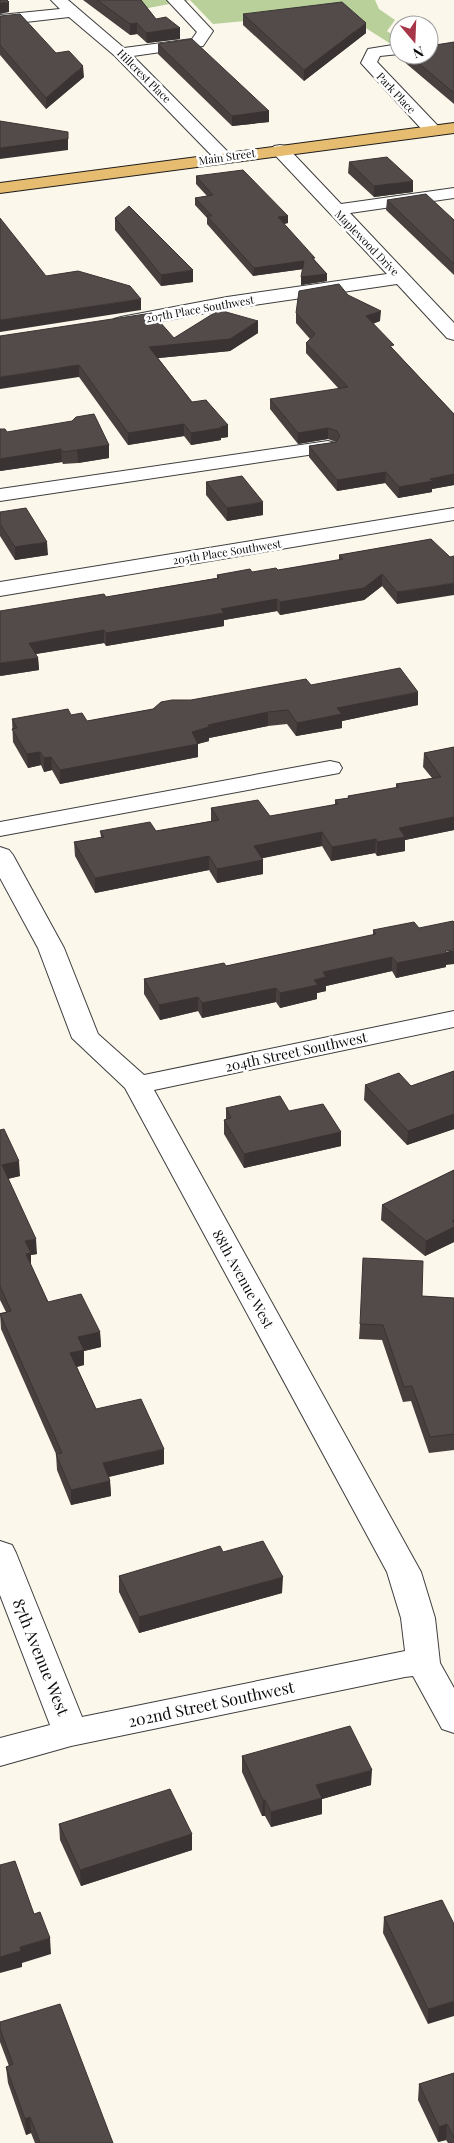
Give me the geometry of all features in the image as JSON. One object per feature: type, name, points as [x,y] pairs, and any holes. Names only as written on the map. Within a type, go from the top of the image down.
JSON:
[{"type":"main road","name":"Main Street","points":[[0,188],[454,128]]},
{"type":"street","name":"Hillcrest Place","points":[[59,0],[121,53],[224,158]]},
{"type":"street","points":[[121,53],[197,43],[205,30],[175,0]]},
{"type":"street","points":[[0,20],[71,12]]},
{"type":"street","name":"Park Place","points":[[389,50],[374,52],[369,63],[433,131]]},
{"type":"street","name":"Maplewood Drive","points":[[280,150],[400,278],[445,314],[454,334]]},
{"type":"street","points":[[335,210],[454,194]]},
{"type":"street","name":"207th Place Southwest","points":[[107,325],[228,303],[400,278]]},
{"type":"street","points":[[0,495],[328,447]]},
{"type":"street","name":"205th Place Southwest","points":[[0,589],[454,514]]},
{"type":"street","points":[[0,829],[330,768]]},
{"type":"street","name":"88th Avenue West","points":[[0,855],[51,948],[86,1038],[128,1074],[137,1085],[404,1572],[418,1618],[423,1664],[454,1720]]},
{"type":"street","name":"204th Street Southwest","points":[[137,1085],[454,1019]]},
{"type":"street","name":"87th Avenue West","points":[[0,1553],[71,1733]]},
{"type":"street","name":"202nd Street Southwest","points":[[0,1752],[71,1733],[404,1664],[423,1664]]},
{"type":"green space","points":[[132,0],[190,0],[138,10]]},
{"type":"green space","points":[[190,0],[375,0],[379,9],[389,16],[389,28],[387,31],[389,32],[389,43],[361,25],[353,11],[213,24]]},
{"type":"building","points":[[0,0],[7,0],[9,2],[0,3]]},
{"type":"building","points":[[97,0],[141,0],[156,19],[166,17],[180,28],[146,33],[137,23],[130,24]]},
{"type":"building","points":[[342,2],[366,23],[304,70],[243,14]]},
{"type":"building","points":[[20,14],[56,53],[69,51],[83,66],[46,98],[0,45],[0,16]]},
{"type":"building","points":[[192,39],[269,111],[232,116],[158,44]]},
{"type":"building","points":[[454,42],[454,93],[421,65],[439,65],[439,44]]},
{"type":"building","points":[[0,121],[68,132],[68,139],[0,148]]},
{"type":"building","points":[[387,157],[413,181],[374,186],[349,162]]},
{"type":"building","points":[[243,170],[288,216],[278,217],[327,274],[301,277],[304,261],[254,268],[207,216],[212,216],[195,198],[213,195],[196,176]]},
{"type":"building","points":[[426,194],[454,220],[454,264],[387,200]]},
{"type":"building","points":[[129,206],[193,270],[161,275],[115,218]]},
{"type":"building","points":[[0,218],[46,276],[78,271],[130,286],[141,299],[0,320]]},
{"type":"building","points":[[339,284],[348,295],[381,311],[366,316],[394,345],[390,346],[454,414],[454,474],[430,479],[433,481],[399,487],[386,472],[337,480],[309,446],[336,442],[340,436],[337,431],[328,428],[298,433],[270,399],[348,387],[306,343],[315,334],[296,313],[299,291]]},
{"type":"building","points":[[219,310],[258,321],[230,339],[149,347],[192,402],[206,400],[228,425],[221,428],[191,433],[184,424],[128,433],[79,365],[0,377],[0,336],[152,313],[174,338]]},
{"type":"building","points":[[94,414],[109,445],[63,452],[61,449],[0,459],[0,429],[5,429],[7,432],[72,421],[76,417]]},
{"type":"building","points":[[242,476],[263,502],[227,508],[206,482]]},
{"type":"building","points":[[26,508],[47,542],[15,547],[0,524],[0,512]]},
{"type":"building","points":[[431,539],[450,557],[454,556],[454,583],[397,592],[382,574],[364,588],[280,602],[277,599],[221,609],[224,613],[106,633],[104,630],[29,643],[38,658],[0,663],[0,611],[104,594],[106,597],[219,578],[217,575],[250,569],[252,572],[276,568],[278,570],[343,559],[339,555]]},
{"type":"building","points":[[400,668],[418,692],[337,708],[342,714],[297,723],[288,710],[268,712],[208,725],[209,727],[192,732],[198,744],[60,770],[51,757],[44,758],[40,752],[27,754],[12,729],[17,728],[12,719],[68,709],[71,715],[82,713],[87,721],[153,709],[161,702],[172,700],[191,700],[306,679],[311,685]]},
{"type":"building","points":[[454,747],[454,817],[399,828],[405,837],[377,842],[376,839],[332,847],[322,832],[254,846],[263,860],[217,869],[209,856],[95,878],[74,842],[104,837],[100,831],[150,822],[156,831],[219,820],[211,808],[258,800],[270,816],[338,804],[335,800],[349,798],[348,796],[399,787],[396,784],[441,777],[424,753]]},
{"type":"building","points":[[453,921],[454,950],[445,951],[447,953],[397,963],[392,957],[323,972],[326,977],[314,980],[318,985],[280,993],[276,988],[202,1003],[198,997],[159,1005],[144,979],[224,963],[226,966],[376,934],[373,930],[414,922],[419,928]]},
{"type":"building","points":[[454,1071],[454,1114],[408,1131],[365,1085],[399,1073],[411,1086]]},
{"type":"building","points":[[280,1096],[289,1111],[323,1104],[341,1132],[244,1154],[224,1120],[231,1118],[226,1108]]},
{"type":"building","points":[[4,1129],[19,1161],[2,1165],[36,1239],[25,1241],[31,1253],[26,1254],[48,1302],[81,1294],[100,1332],[78,1337],[84,1350],[70,1353],[96,1409],[141,1399],[164,1449],[103,1463],[110,1481],[71,1490],[56,1454],[62,1453],[0,1314],[11,1311],[0,1286],[0,1130]]},
{"type":"building","points":[[454,1170],[454,1220],[452,1221],[454,1222],[454,1227],[426,1241],[382,1205]]},
{"type":"building","points":[[363,1258],[423,1261],[422,1296],[454,1298],[454,1434],[430,1437],[412,1386],[404,1387],[383,1325],[360,1324]]},
{"type":"building","points":[[263,1541],[283,1577],[139,1617],[119,1576],[220,1546],[223,1552]]},
{"type":"building","points":[[350,1726],[372,1770],[316,1785],[322,1798],[271,1812],[265,1800],[263,1800],[242,1756]]},
{"type":"building","points":[[170,1789],[192,1834],[80,1870],[59,1824]]},
{"type":"building","points":[[15,1861],[34,1914],[40,1912],[50,1938],[20,1947],[21,1951],[0,1957],[0,1865]]},
{"type":"building","points":[[442,1900],[454,1924],[454,2001],[428,2009],[384,1917]]},
{"type":"building","points":[[60,2004],[113,2143],[40,2143],[30,2117],[25,2119],[6,2067],[13,2064],[0,2029],[0,2022]]},
{"type":"building","points":[[454,2073],[454,2138],[447,2124],[439,2127],[419,2084]]}]
